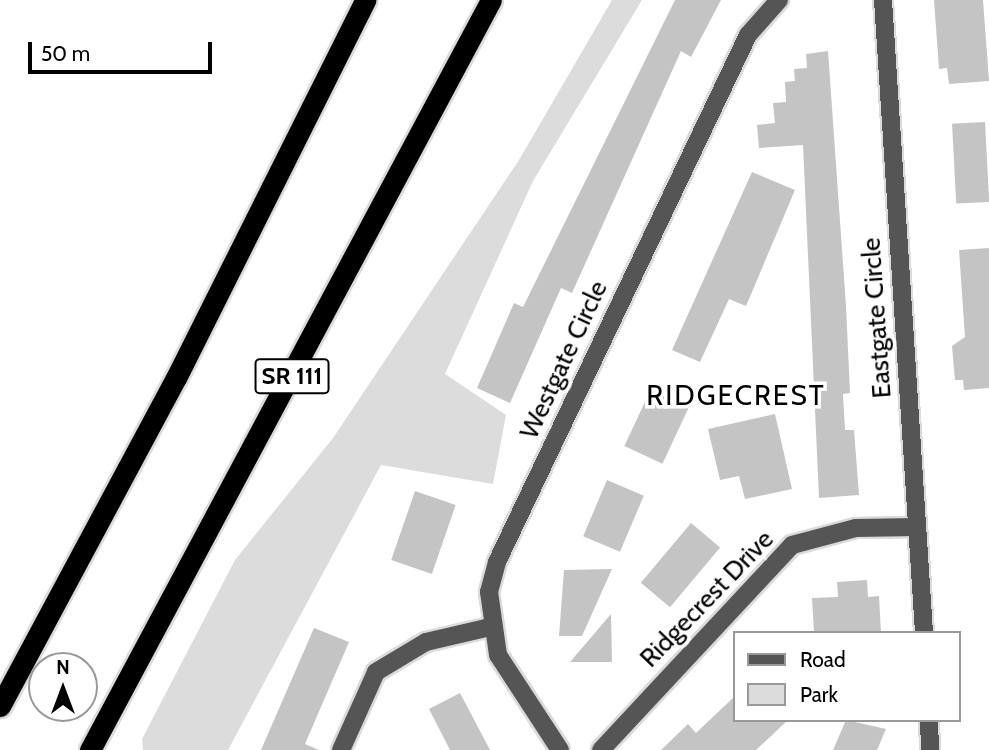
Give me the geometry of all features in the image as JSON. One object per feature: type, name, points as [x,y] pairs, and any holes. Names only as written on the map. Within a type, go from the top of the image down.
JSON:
[{"type":"highway","points":[[0,706],[176,378],[365,0]]},
{"type":"highway","name":"SR 111","points":[[90,750],[491,0]]},
{"type":"street","name":"Westgate Circle","points":[[560,750],[498,655],[490,627],[489,592],[497,562],[748,35],[779,0]]},
{"type":"street","name":"Eastgate Circle","points":[[883,0],[923,631]]},
{"type":"street","name":"Ridgecrest Drive","points":[[601,750],[792,545],[856,527],[917,527]]},
{"type":"street","points":[[341,750],[376,672],[426,642],[490,627]]},
{"type":"street","points":[[929,722],[930,750]]},
{"type":"green space","points":[[612,0],[642,0],[533,181],[445,374],[506,415],[493,484],[381,465],[228,750],[143,750],[142,739],[235,560],[333,438],[519,160]]},
{"type":"building","points":[[675,0],[721,0],[691,57],[681,51],[572,293],[561,288],[510,403],[477,388],[514,303],[523,307]]},
{"type":"building","points":[[934,0],[983,0],[989,81],[949,84],[947,68],[939,69]]},
{"type":"building","points":[[828,51],[850,393],[843,394],[845,430],[854,430],[859,495],[819,498],[803,145],[759,148],[757,125],[775,123],[773,103],[786,102],[785,82],[795,81],[794,69],[807,68],[806,54]]},
{"type":"building","points":[[985,122],[989,202],[956,204],[952,124]]},
{"type":"building","points":[[752,172],[795,190],[746,306],[729,299],[700,362],[672,350]]},
{"type":"building","points":[[989,248],[989,388],[964,390],[963,380],[955,380],[952,346],[965,337],[959,250]]},
{"type":"building","points":[[651,389],[689,407],[662,464],[624,446]]},
{"type":"building","points":[[775,414],[792,489],[745,499],[739,476],[720,480],[708,429]]},
{"type":"building","points":[[607,480],[644,496],[620,552],[583,536]]},
{"type":"building","points":[[415,491],[456,505],[432,574],[391,560]]},
{"type":"building","points":[[691,523],[720,547],[670,607],[641,583]]},
{"type":"building","points":[[612,569],[582,636],[559,636],[564,570]]},
{"type":"building","points":[[867,580],[868,597],[879,596],[881,631],[814,631],[812,598],[838,597],[837,582]]},
{"type":"building","points":[[611,614],[612,662],[570,662]]},
{"type":"building","points":[[314,628],[349,642],[305,744],[319,750],[261,750]]},
{"type":"building","points":[[460,693],[490,750],[450,750],[429,709]]},
{"type":"building","points":[[734,697],[734,722],[786,722],[756,750],[661,750],[688,724],[696,733]]},
{"type":"building","points":[[845,722],[886,729],[877,750],[833,750]]},
{"type":"district","name":"RIDGECREST","points":[[736,395]]}]
